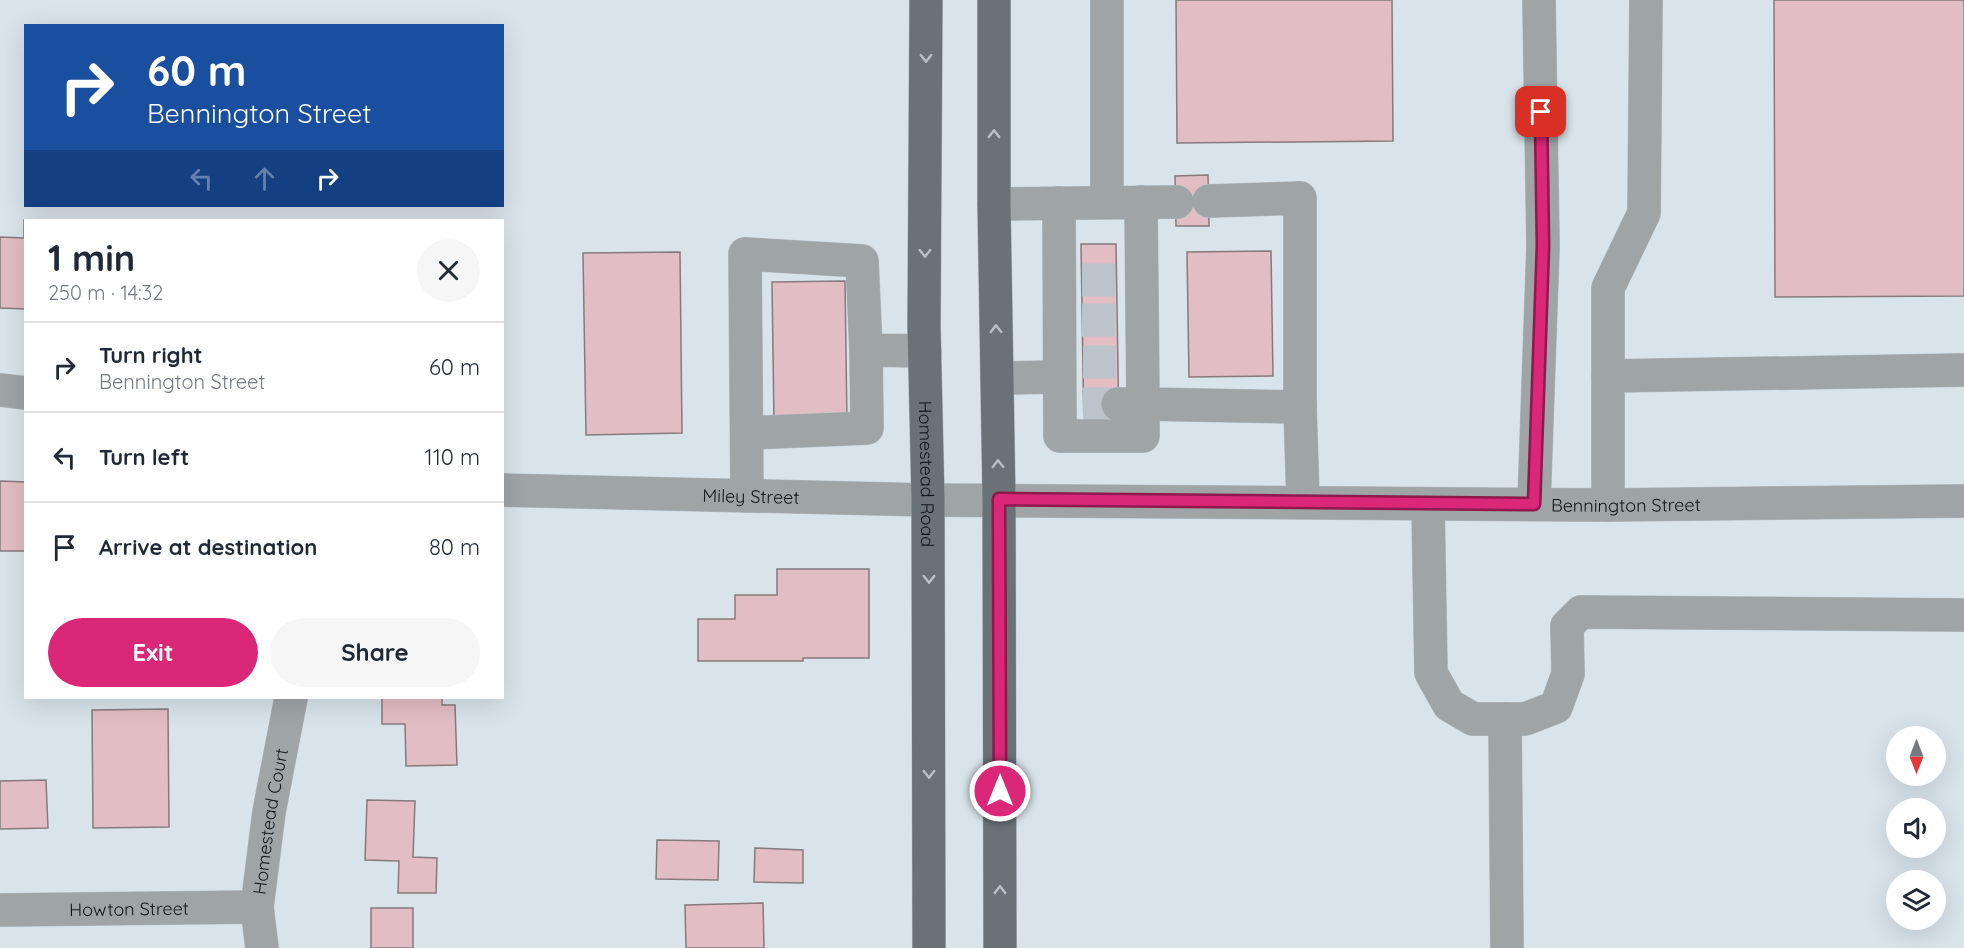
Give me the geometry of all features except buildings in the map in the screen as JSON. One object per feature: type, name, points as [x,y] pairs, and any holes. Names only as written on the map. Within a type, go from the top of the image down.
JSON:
[{"type":"main road","name":"Homestead Road","points":[[926,0],[925,351],[928,500],[929,948]]},
{"type":"main road","points":[[994,0],[994,204],[999,499],[1000,948]]},
{"type":"street","points":[[1107,0],[1107,202]]},
{"type":"street","points":[[1534,504],[1543,246],[1539,0]]},
{"type":"street","points":[[1608,505],[1608,288],[1644,213],[1646,0]]},
{"type":"street","points":[[1209,201],[1300,198],[1300,406],[1303,501]]},
{"type":"street","points":[[1059,203],[1070,280],[1071,320],[1069,382],[1060,436],[1143,436],[1131,404],[1129,280],[1141,202]]},
{"type":"street","points":[[994,204],[1177,202]]},
{"type":"street","points":[[747,433],[867,428],[862,261],[745,254],[747,496]]},
{"type":"street","points":[[866,350],[925,351]]},
{"type":"street","points":[[1608,376],[1964,370]]},
{"type":"street","points":[[997,378],[1069,382]]},
{"type":"street","points":[[0,390],[24,393]]},
{"type":"street","points":[[1131,404],[1300,406]]},
{"type":"street","name":"Miley Street","points":[[504,490],[928,500],[999,499]]},
{"type":"street","name":"Bennington Street","points":[[999,499],[1608,505],[1964,501]]},
{"type":"street","points":[[1428,504],[1431,673],[1449,705],[1473,719],[1525,719],[1556,707],[1568,674],[1567,626],[1581,612],[1964,615]]},
{"type":"street","name":"Homestead Court","points":[[262,948],[257,907],[269,812],[291,699]]},
{"type":"street","points":[[1505,719],[1507,948]]},
{"type":"street","name":"Howton Street","points":[[0,910],[257,907]]},
{"type":"tunnel","points":[[1082,280],[1117,280]]},
{"type":"tunnel","points":[[1082,320],[1117,320]]},
{"type":"tunnel","points":[[1083,362],[1118,362]]},
{"type":"tunnel","points":[[1083,404],[1118,404]]},
{"type":"route","points":[[1000,791],[999,499],[1534,504],[1543,246],[1541,112]]}]
